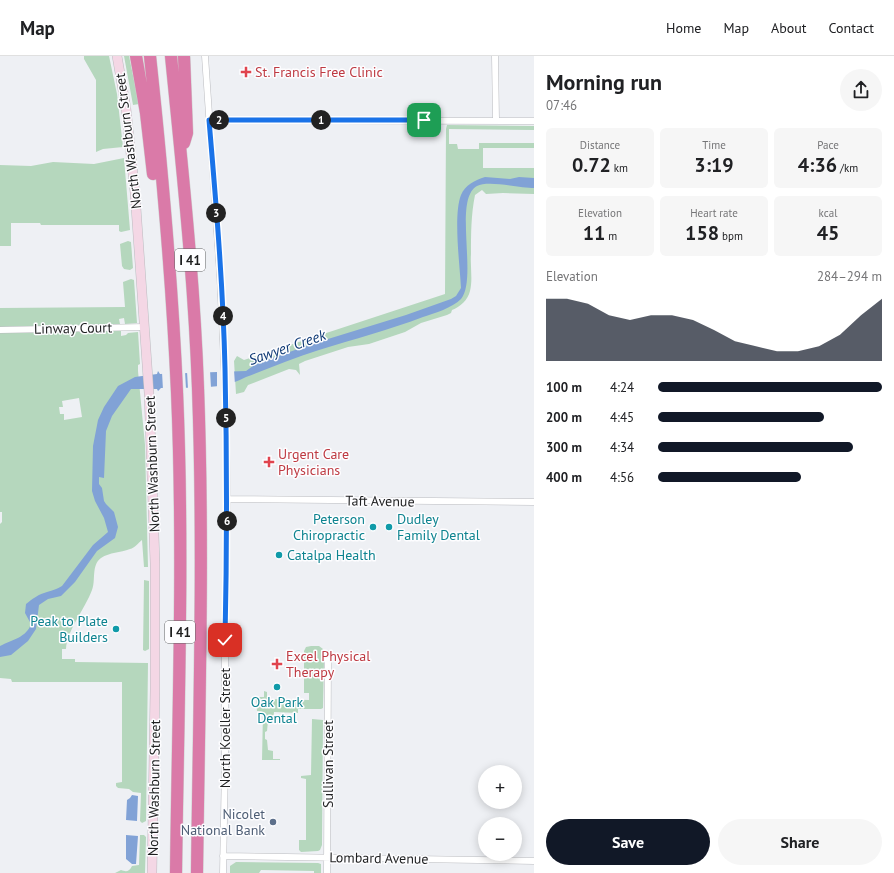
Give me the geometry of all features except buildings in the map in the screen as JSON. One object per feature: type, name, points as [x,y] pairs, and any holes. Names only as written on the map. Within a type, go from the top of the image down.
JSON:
[{"type":"highway","points":[[136,56],[152,158],[161,255],[170,268]]},
{"type":"highway","name":"I 41","points":[[150,56],[170,268],[177,392],[180,536],[176,873]]},
{"type":"highway","name":"I 41","points":[[171,56],[181,151],[198,391],[201,600],[197,873]]},
{"type":"highway","points":[[181,151],[187,133],[184,56]]},
{"type":"street","name":"North Washburn Street","points":[[117,56],[126,108],[139,235],[149,393],[155,563],[155,690],[152,873]]},
{"type":"street","name":"North Koeller Street","points":[[205,56],[225,367],[227,499],[223,873]]},
{"type":"street","points":[[495,56],[496,120]]},
{"type":"street","points":[[209,120],[534,120]]},
{"type":"street","name":"Linway Court","points":[[0,330],[145,327]]},
{"type":"street","name":"Taft Avenue","points":[[227,499],[534,502]]},
{"type":"street","name":"Sullivan Street","points":[[327,873],[328,654]]},
{"type":"street","name":"Lombard Avenue","points":[[223,856],[534,861]]},
{"type":"green space","points":[[84,56],[109,56],[117,94],[123,147],[103,149],[96,152],[96,80],[84,59]]},
{"type":"green space","points":[[124,56],[129,56],[139,104],[133,105]]},
{"type":"green space","points":[[447,125],[534,126],[534,130],[449,129],[449,144],[457,144],[458,149],[479,149],[479,143],[534,143],[534,148],[483,148],[483,168],[534,168],[534,194],[486,194],[482,190],[475,195],[472,224],[471,286],[466,300],[447,315],[421,323],[405,332],[369,344],[348,347],[305,361],[299,364],[300,375],[296,370],[289,369],[248,385],[244,392],[236,394],[234,361],[237,356],[244,360],[445,294]]},
{"type":"green space","points":[[124,158],[130,230],[121,232],[119,231],[119,225],[41,225],[40,223],[11,223],[11,246],[0,246],[0,165],[31,166],[53,162],[94,164]]},
{"type":"green space","points":[[128,241],[131,242],[133,268],[130,270],[124,269],[122,266],[120,244]]},
{"type":"green space","points":[[131,279],[134,280],[137,323],[125,324],[124,318],[119,319],[120,324],[0,327],[0,308],[125,307],[123,282]]},
{"type":"green space","points":[[121,329],[121,336],[128,333],[138,332],[140,364],[138,365],[138,371],[145,445],[148,567],[144,567],[142,540],[135,547],[108,555],[98,561],[95,569],[92,590],[73,627],[66,649],[62,649],[62,659],[75,659],[75,662],[148,663],[146,821],[142,823],[140,821],[141,793],[133,792],[129,789],[118,788],[116,786],[116,783],[122,782],[122,682],[12,682],[11,679],[0,678],[0,524],[2,522],[2,512],[0,512],[0,332]],"holes":[[[79,398],[82,417],[64,420],[64,414],[60,414],[59,407],[63,407],[62,401]]]},
{"type":"green space","points":[[144,580],[149,581],[149,649],[145,651],[143,650]]},
{"type":"green space","points":[[319,646],[323,649],[321,654],[324,660],[323,708],[298,709],[298,713],[274,712],[273,721],[268,721],[265,739],[267,740],[268,750],[273,751],[273,759],[280,760],[262,760],[263,712],[257,711],[256,697],[264,697],[264,691],[267,692],[267,699],[309,700],[309,693],[304,693],[304,651],[306,647]]},
{"type":"green space","points":[[312,719],[323,720],[322,845],[318,851],[301,852],[299,850],[299,840],[306,840],[306,779],[301,778],[301,776],[311,775]]},
{"type":"green space","points":[[140,835],[144,835],[146,837],[145,873],[115,873],[121,870],[127,871],[132,866],[139,865]]},
{"type":"green space","points":[[236,862],[318,863],[321,864],[321,873],[314,873],[314,871],[261,870],[259,873],[230,873],[230,866]]},
{"type":"water","points":[[485,177],[510,179],[519,177],[534,178],[534,188],[482,184],[477,186],[470,194],[467,206],[466,222],[466,289],[461,299],[448,308],[397,326],[300,356],[226,384],[204,387],[161,388],[158,391],[157,389],[131,389],[112,416],[106,431],[104,478],[99,477],[99,484],[102,488],[104,501],[114,512],[118,527],[115,538],[97,551],[75,582],[61,596],[48,599],[39,605],[36,629],[28,641],[11,655],[0,657],[0,646],[23,635],[31,624],[25,613],[26,604],[38,595],[62,586],[93,545],[108,532],[104,518],[95,501],[92,491],[93,446],[98,420],[104,407],[118,386],[135,377],[157,374],[158,371],[160,374],[246,371],[261,362],[315,343],[406,315],[451,299],[456,296],[461,288],[457,215],[461,195],[465,188],[471,183]]},
{"type":"water","points":[[132,795],[138,796],[137,821],[126,820],[127,800]]},
{"type":"water","points":[[126,835],[138,836],[136,864],[132,864],[126,859]]},
{"type":"pier","points":[[210,370],[211,388],[188,389],[187,371]]},
{"type":"pier","points":[[217,370],[234,370],[235,385],[217,388]]},
{"type":"pier","points":[[185,371],[186,389],[163,390],[162,372]]},
{"type":"place","name":"St. Francis Free Clinic","points":[[246,72]]},
{"type":"place","name":"Urgent Care Physicians","points":[[269,462]]},
{"type":"place","name":"Peterson Chiropractic","points":[[373,527]]},
{"type":"place","name":"Dudley Family Dental","points":[[389,527]]},
{"type":"place","name":"Catalpa Health","points":[[279,555]]},
{"type":"place","name":"Peak to Plate Builders","points":[[116,629]]},
{"type":"place","name":"Excel Physical Therapy","points":[[277,664]]},
{"type":"place","name":"Oak Park Dental","points":[[277,687]]},
{"type":"place","name":"Nicolet National Bank","points":[[273,822]]},
{"type":"route","points":[[225,640],[227,499],[225,367],[209,120],[424,120]]},
{"type":"water label","name":"Sawyer Creek","points":[[287,347]]}]
